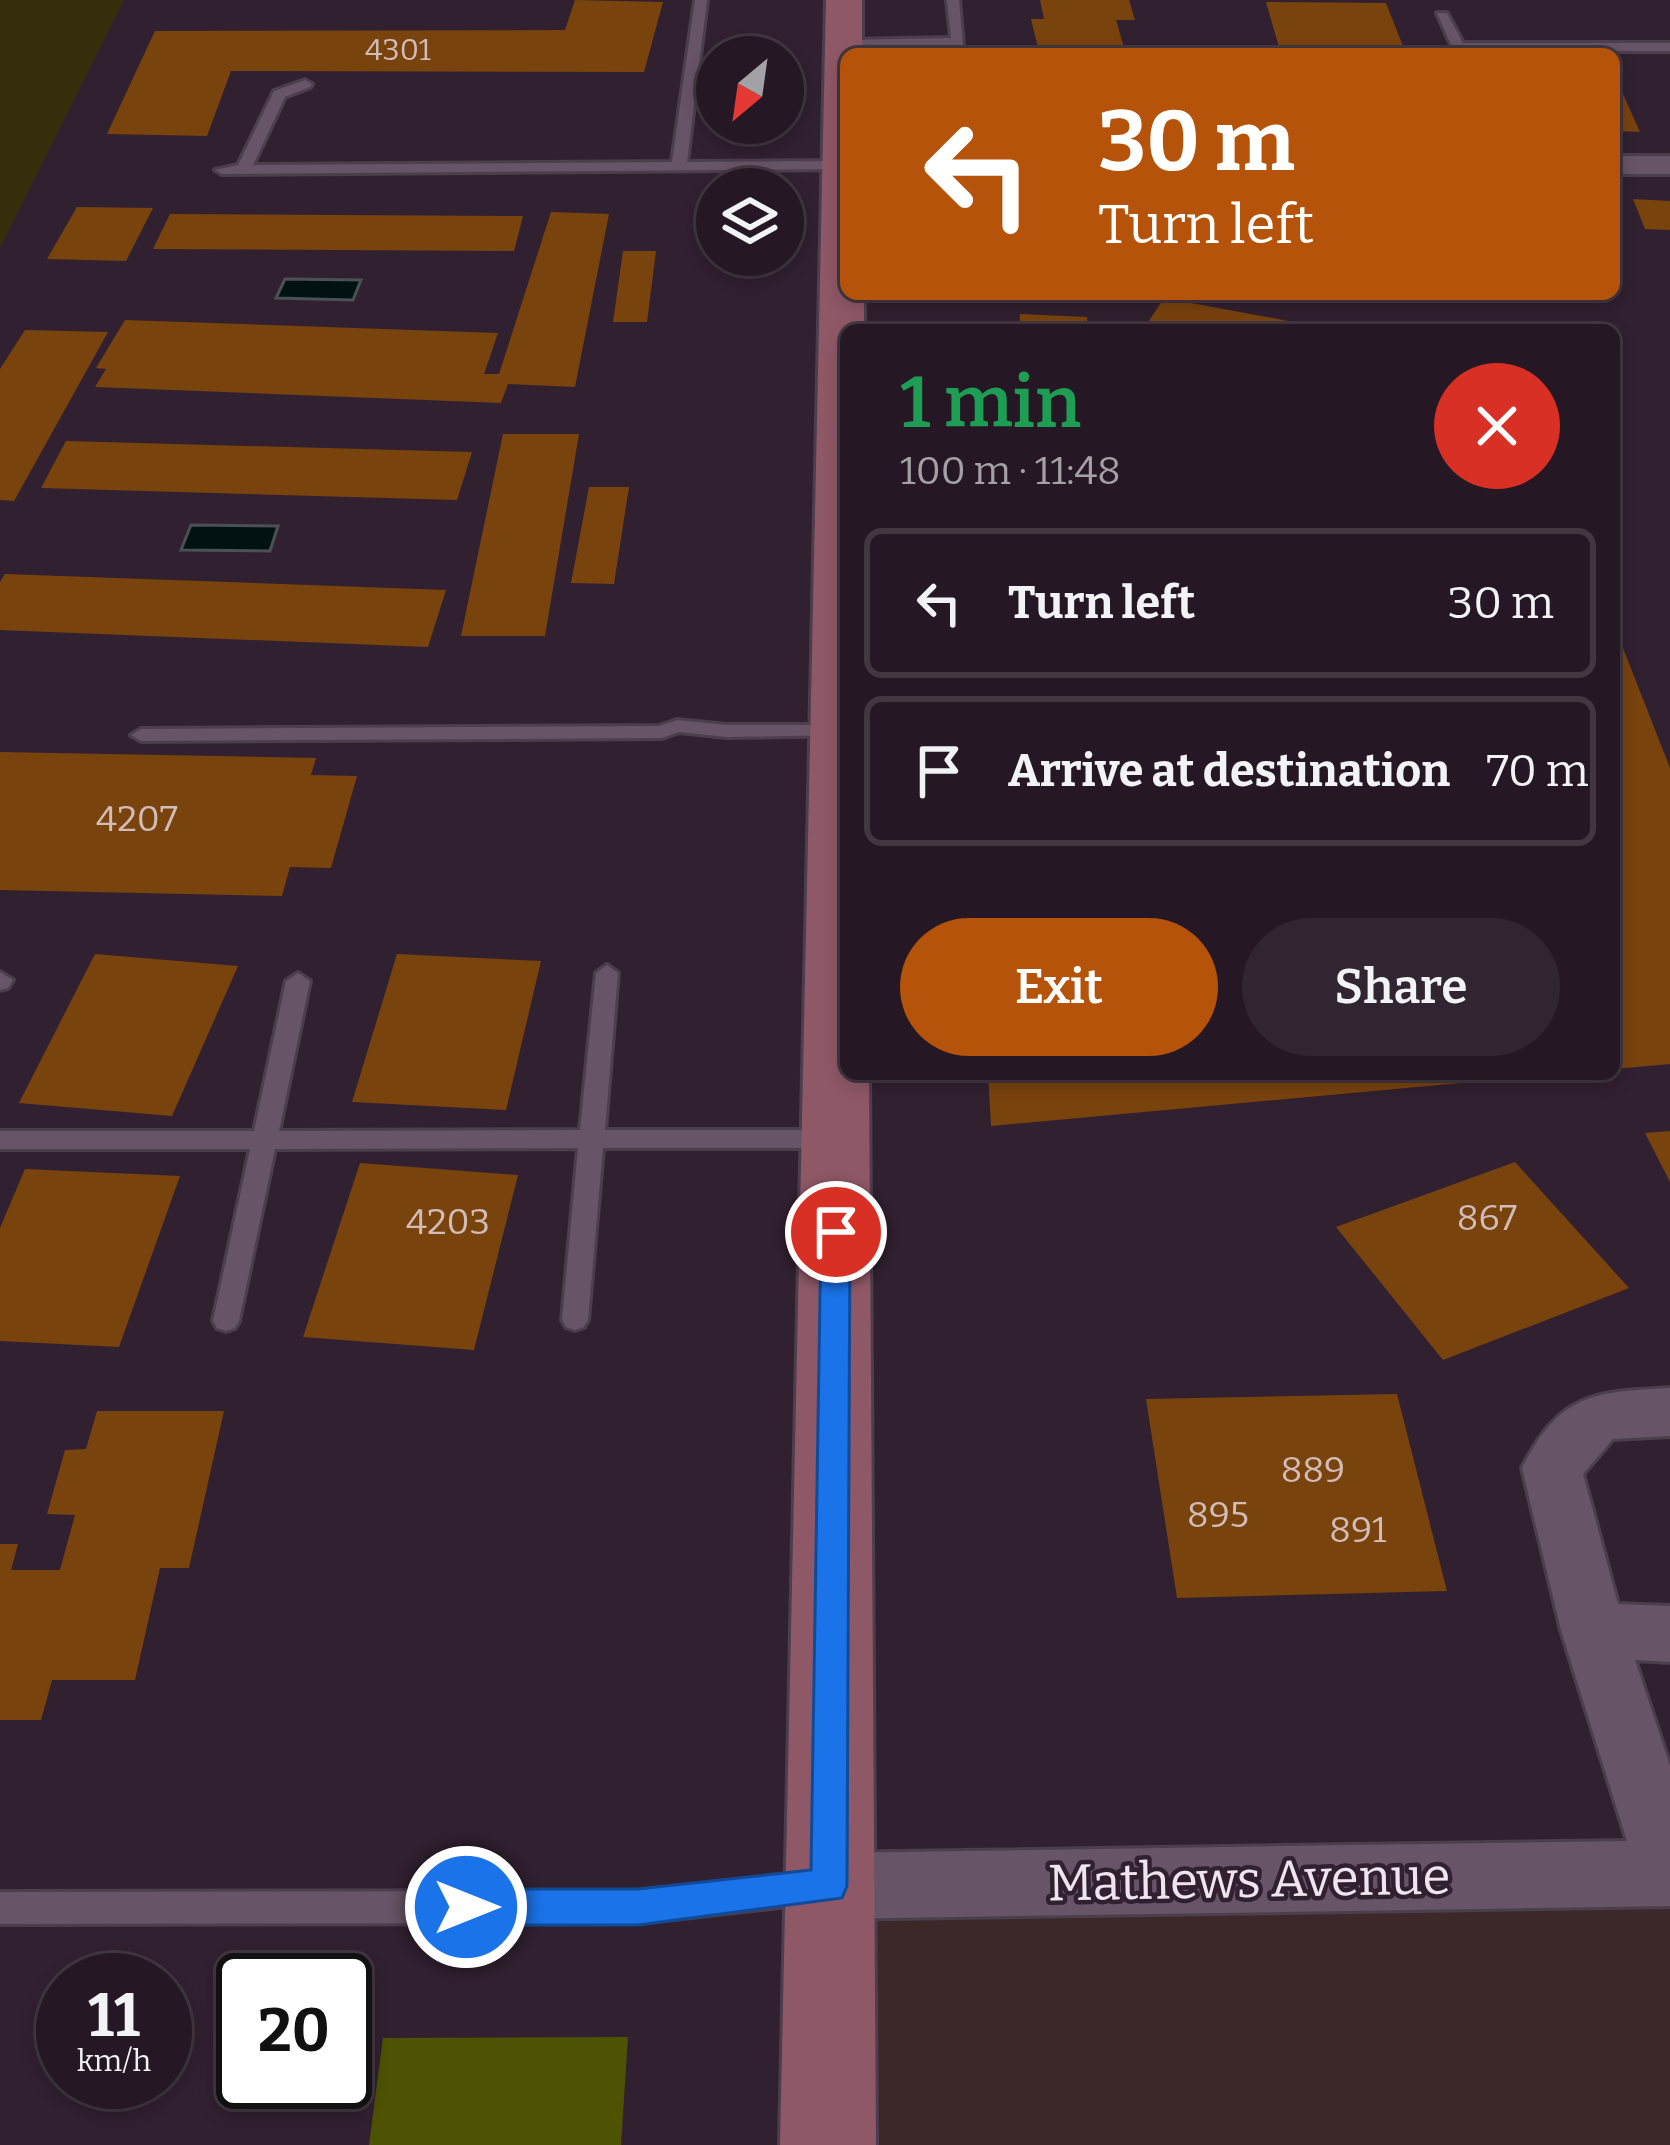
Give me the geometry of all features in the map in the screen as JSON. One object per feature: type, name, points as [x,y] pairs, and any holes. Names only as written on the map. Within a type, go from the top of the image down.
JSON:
[{"type":"street","points":[[1620,165],[1670,165]]},
{"type":"street","points":[[828,2145],[840,932]]},
{"type":"street","points":[[1670,1412],[1598,1416],[1552,1468],[1593,1630],[1670,1871]]},
{"type":"street","points":[[1593,1630],[1670,1634]]},
{"type":"street","name":"Mathews Avenue","points":[[829,1886],[1670,1871]]},
{"type":"lane","points":[[679,166],[700,0]]},
{"type":"lane","points":[[844,22],[959,48],[953,0]]},
{"type":"lane","points":[[1442,16],[1459,46],[1670,47]]},
{"type":"lane","points":[[244,170],[279,94],[305,84]]},
{"type":"lane","points":[[222,170],[583,173],[679,166],[840,168]]},
{"type":"lane","points":[[260,192],[267,169]]},
{"type":"lane","points":[[141,735],[662,732],[677,740],[697,740],[716,739],[727,731],[840,724]]},
{"type":"lane","points":[[575,1320],[607,973]]},
{"type":"lane","points":[[226,1321],[298,981]]},
{"type":"lane","points":[[0,1140],[837,1139]]},
{"type":"lane","points":[[0,1908],[638,1907],[829,1886]]},
{"type":"shaded area","points":[[285,279],[361,280],[353,300],[276,298]]},
{"type":"shaded area","points":[[191,525],[278,526],[270,551],[181,550]]},
{"type":"shaded area","points":[[1670,1873],[1670,2145],[828,2145],[829,1886]]},
{"type":"green space","points":[[628,2037],[621,2145],[369,2145],[383,2038]]},
{"type":"sand","points":[[0,0],[124,0],[0,248]]},
{"type":"building","points":[[575,0],[663,2],[644,72],[231,71],[207,136],[107,134],[155,31],[565,30]]},
{"type":"building","points":[[1040,0],[1129,0],[1135,20],[1116,20],[1124,48],[1038,48],[1031,19],[1044,19]]},
{"type":"building","points":[[1266,2],[1386,3],[1404,48],[1279,48]]},
{"type":"building","points":[[1620,87],[1640,132],[1620,131]]},
{"type":"building","points":[[1633,199],[1670,201],[1670,230],[1645,229]]},
{"type":"building","points":[[77,207],[153,208],[126,261],[47,259]]},
{"type":"building","points":[[551,212],[609,214],[575,387],[508,384],[501,403],[95,387],[106,369],[96,368],[125,320],[498,333],[484,374],[499,374]]},
{"type":"building","points":[[170,214],[523,216],[514,251],[153,249]]},
{"type":"building","points":[[623,251],[656,251],[647,322],[613,322]]},
{"type":"building","points":[[1163,300],[1294,322],[1293,324],[1147,324]]},
{"type":"building","points":[[1020,314],[1087,317],[1088,324],[1019,324]]},
{"type":"building","points":[[25,330],[108,332],[14,501],[0,500],[0,369]]},
{"type":"building","points":[[503,434],[579,434],[545,636],[461,636]]},
{"type":"building","points":[[66,441],[472,452],[457,500],[41,488]]},
{"type":"building","points":[[589,487],[629,487],[614,584],[571,583]]},
{"type":"building","points":[[5,574],[446,590],[428,647],[0,630],[0,582]]},
{"type":"building","points":[[1620,640],[1670,768],[1670,1064],[1620,1068]]},
{"type":"building","points":[[0,752],[316,758],[311,775],[357,776],[331,868],[290,867],[282,896],[0,890]]},
{"type":"building","points":[[95,954],[238,966],[172,1116],[19,1103]]},
{"type":"building","points":[[397,954],[541,961],[506,1110],[352,1102]]},
{"type":"building","points":[[988,1080],[1493,1080],[991,1126]]},
{"type":"building","points":[[1670,1131],[1670,1182],[1645,1133]]},
{"type":"building","points":[[1515,1162],[1629,1288],[1443,1360],[1336,1227]]},
{"type":"building","points":[[360,1163],[518,1175],[474,1350],[303,1337]]},
{"type":"building","points":[[25,1169],[180,1176],[119,1347],[0,1341],[0,1228]]},
{"type":"building","points":[[1397,1394],[1447,1591],[1177,1598],[1146,1399]]},
{"type":"building","points":[[97,1411],[224,1411],[189,1568],[160,1568],[135,1680],[52,1680],[41,1720],[0,1720],[0,1544],[18,1544],[11,1570],[60,1570],[75,1515],[47,1514],[65,1450],[86,1449]]},
{"type":"route","points":[[466,1907],[638,1907],[829,1886],[836,1232]]}]
